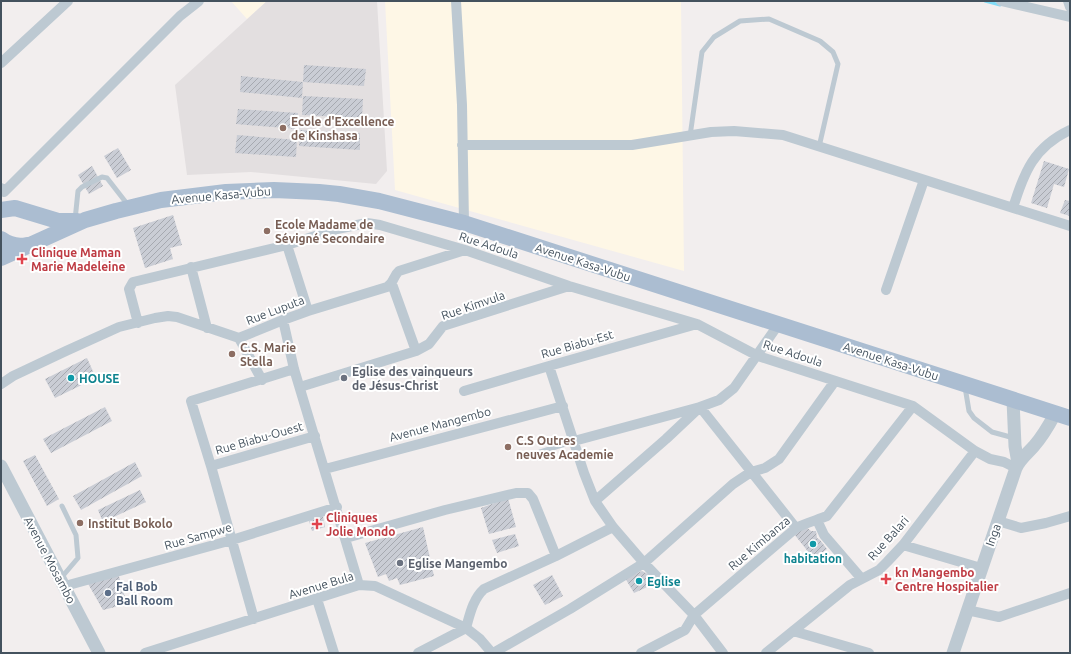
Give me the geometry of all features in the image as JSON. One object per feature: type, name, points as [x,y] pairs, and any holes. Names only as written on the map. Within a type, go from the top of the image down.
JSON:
[{"type":"main road","name":"Avenue Kasa-Vubu","points":[[1,258],[80,220],[130,207],[184,196],[226,192],[266,190],[319,192],[379,201],[464,223],[1063,416]]},
{"type":"main road","name":"Avenue Kasa-Vubu","points":[[2,203],[58,221],[80,220]]},
{"type":"main road","points":[[1,239],[8,244],[17,246],[32,243]]},
{"type":"street","points":[[1,63],[68,1]]},
{"type":"street","points":[[2,203],[180,16],[199,1]]},
{"type":"street","points":[[456,1],[462,105],[464,223]]},
{"type":"street","points":[[1000,1],[1070,17]]},
{"type":"street","points":[[1068,1],[1070,7]]},
{"type":"street","points":[[1014,208],[1022,181],[1033,160],[1047,145],[1070,130]]},
{"type":"street","points":[[462,145],[632,145],[711,132],[734,131],[783,135],[1070,226]]},
{"type":"street","points":[[886,290],[924,180]]},
{"type":"street","name":"Rue Adoula","points":[[138,323],[129,289],[133,282],[287,245],[337,229],[367,223],[380,225],[465,250],[569,286],[697,324],[758,356],[913,406],[975,450],[990,458],[1017,466]]},
{"type":"street","points":[[287,245],[308,311]]},
{"type":"street","points":[[416,351],[392,284],[394,275],[399,271],[465,250]]},
{"type":"street","points":[[191,267],[207,328]]},
{"type":"street","name":"Rue Luputa","points":[[1,384],[13,376],[66,351],[120,328],[155,318],[168,316],[177,317],[239,338],[308,311],[387,287],[392,284]]},
{"type":"street","name":"Rue Kimvula","points":[[300,387],[416,351],[429,344],[443,326],[569,286]]},
{"type":"street","points":[[283,320],[294,369],[337,507],[359,585]]},
{"type":"street","name":"Rue Biabu-Est","points":[[464,391],[697,324]]},
{"type":"street","points":[[574,441],[700,407],[719,400],[734,388],[758,356],[778,325]]},
{"type":"street","points":[[239,338],[262,380]]},
{"type":"street","points":[[549,366],[595,501],[613,526],[644,563],[694,615],[723,653]]},
{"type":"street","points":[[254,619],[191,401],[294,369]]},
{"type":"street","points":[[492,653],[570,609],[644,563],[733,484],[751,472],[764,468],[779,460],[835,381]]},
{"type":"street","name":"Inga","points":[[1013,400],[1014,438],[1017,466]]},
{"type":"street","name":"Avenue Mangembo","points":[[325,469],[563,406]]},
{"type":"street","name":"Rue Kimbanza","points":[[642,653],[685,630],[694,615],[796,528],[809,521],[828,516],[913,406]]},
{"type":"street","points":[[700,407],[796,528]]},
{"type":"street","points":[[595,501],[666,440],[700,407]]},
{"type":"street","name":"Inga","points":[[953,653],[1017,466],[1063,416]]},
{"type":"street","name":"Rue Biabu-Ouest","points":[[211,466],[315,436]]},
{"type":"street","name":"Rue Balari","points":[[766,653],[850,585],[879,570],[903,545],[975,450]]},
{"type":"street","name":"Avenue Mosambo","points":[[1,466],[99,653]]},
{"type":"street","points":[[346,538],[445,510],[516,493],[528,494],[533,499],[556,556]]},
{"type":"street","name":"Rue Sampwe","points":[[63,583],[232,540],[337,507]]},
{"type":"street","points":[[998,521],[1021,528],[1070,516]]},
{"type":"street","points":[[817,520],[824,535],[861,578]]},
{"type":"street","points":[[418,653],[466,628],[478,594],[484,590],[556,556],[613,526]]},
{"type":"street","points":[[903,545],[981,568]]},
{"type":"street","name":"Avenue Bula","points":[[145,653],[359,585],[375,586],[466,628],[480,639],[492,653]]},
{"type":"street","points":[[967,610],[999,617],[1070,593]]},
{"type":"street","points":[[317,599],[334,653]]},
{"type":"street","points":[[793,631],[869,653]]},
{"type":"lane","points":[[690,136],[702,52],[714,37],[740,21],[769,19],[820,42],[833,52],[838,64],[819,147]]},
{"type":"lane","points":[[80,220],[78,191],[82,187],[102,178],[107,178],[130,207]]},
{"type":"lane","points":[[965,384],[969,411],[974,418],[992,432],[1014,438]]},
{"type":"lane","points":[[525,457],[574,441]]},
{"type":"lane","points":[[62,506],[76,535],[78,558],[63,583]]},
{"type":"shaded area","points":[[231,1],[267,1],[247,19]]},
{"type":"shaded area","name":"Ecole d'Excellence de Kinshasa","points":[[267,1],[377,1],[387,171],[376,184],[251,172],[187,175],[175,85]]},
{"type":"shaded area","points":[[385,1],[681,1],[684,271],[395,190]]},
{"type":"building","points":[[304,65],[366,69],[364,86],[303,82]]},
{"type":"building","points":[[241,76],[303,82],[302,98],[240,92]]},
{"type":"building","points":[[303,96],[363,99],[362,118],[302,115]]},
{"type":"building","points":[[238,109],[298,113],[297,129],[236,124]]},
{"type":"building","points":[[300,130],[360,133],[360,150],[299,146]]},
{"type":"building","points":[[237,135],[297,140],[296,157],[235,153]]},
{"type":"building","points":[[118,148],[131,170],[117,178],[104,156]]},
{"type":"building","points":[[1044,161],[1069,169],[1064,187],[1054,184],[1047,208],[1031,203]]},
{"type":"building","points":[[92,166],[103,186],[89,194],[78,175]]},
{"type":"building","points":[[1065,200],[1070,201],[1070,216],[1060,213]]},
{"type":"building","points":[[173,215],[182,245],[170,248],[173,259],[145,268],[133,228]]},
{"type":"building","name":"HOUSE","points":[[87,358],[96,378],[55,398],[45,379]]},
{"type":"building","points":[[105,407],[112,421],[51,453],[43,439]]},
{"type":"building","points":[[35,455],[59,499],[47,506],[23,461]]},
{"type":"building","points":[[135,462],[142,476],[81,510],[73,496]]},
{"type":"building","points":[[140,490],[146,502],[103,522],[98,510]]},
{"type":"building","points":[[508,498],[516,527],[489,534],[481,508]]},
{"type":"building","name":"Cliniques Jolie Mondo","points":[[323,516],[325,527],[312,531],[309,521]]},
{"type":"building","name":"habitation","points":[[804,525],[811,531],[816,531],[817,538],[827,549],[814,559],[794,534]]},
{"type":"building","points":[[423,527],[434,576],[400,585],[397,578],[389,581],[386,574],[378,577],[365,543]]},
{"type":"building","points":[[515,534],[519,546],[497,553],[492,540]]},
{"type":"building","name":"Eglise","points":[[642,571],[648,574],[654,584],[634,593],[625,578]]},
{"type":"building","name":"Fal Bob Ball Room","points":[[118,573],[127,604],[103,610],[87,582]]},
{"type":"building","points":[[552,575],[563,596],[545,605],[533,585]]},
{"type":"waterway","points":[[985,1],[1000,5]]},
{"type":"place","name":"Ecole d'Excellence de Kinshasa","points":[[283,128]]},
{"type":"place","name":"Ecole Madame de Sévigné Secondaire","points":[[267,231]]},
{"type":"place","name":"Clinique Maman Marie Madeleine","points":[[22,259]]},
{"type":"place","name":"C.S. Marie Stella","points":[[232,354]]},
{"type":"place","name":"HOUSE","points":[[71,378]]},
{"type":"place","name":"Eglise des vainqueurs de Jésus-Christ","points":[[344,378]]},
{"type":"place","name":"C.S Outres neuves Academie","points":[[508,447]]},
{"type":"place","name":"Institut Bokolo","points":[[80,523]]},
{"type":"place","name":"Cliniques Jolie Mondo","points":[[317,524]]},
{"type":"place","name":"habitation","points":[[813,544]]},
{"type":"place","name":"Eglise Mangembo","points":[[400,563]]},
{"type":"place","name":"kn Mangembo Centre Hospitalier","points":[[886,579]]},
{"type":"place","name":"Eglise","points":[[639,581]]},
{"type":"place","name":"Fal Bob Ball Room","points":[[108,593]]}]
